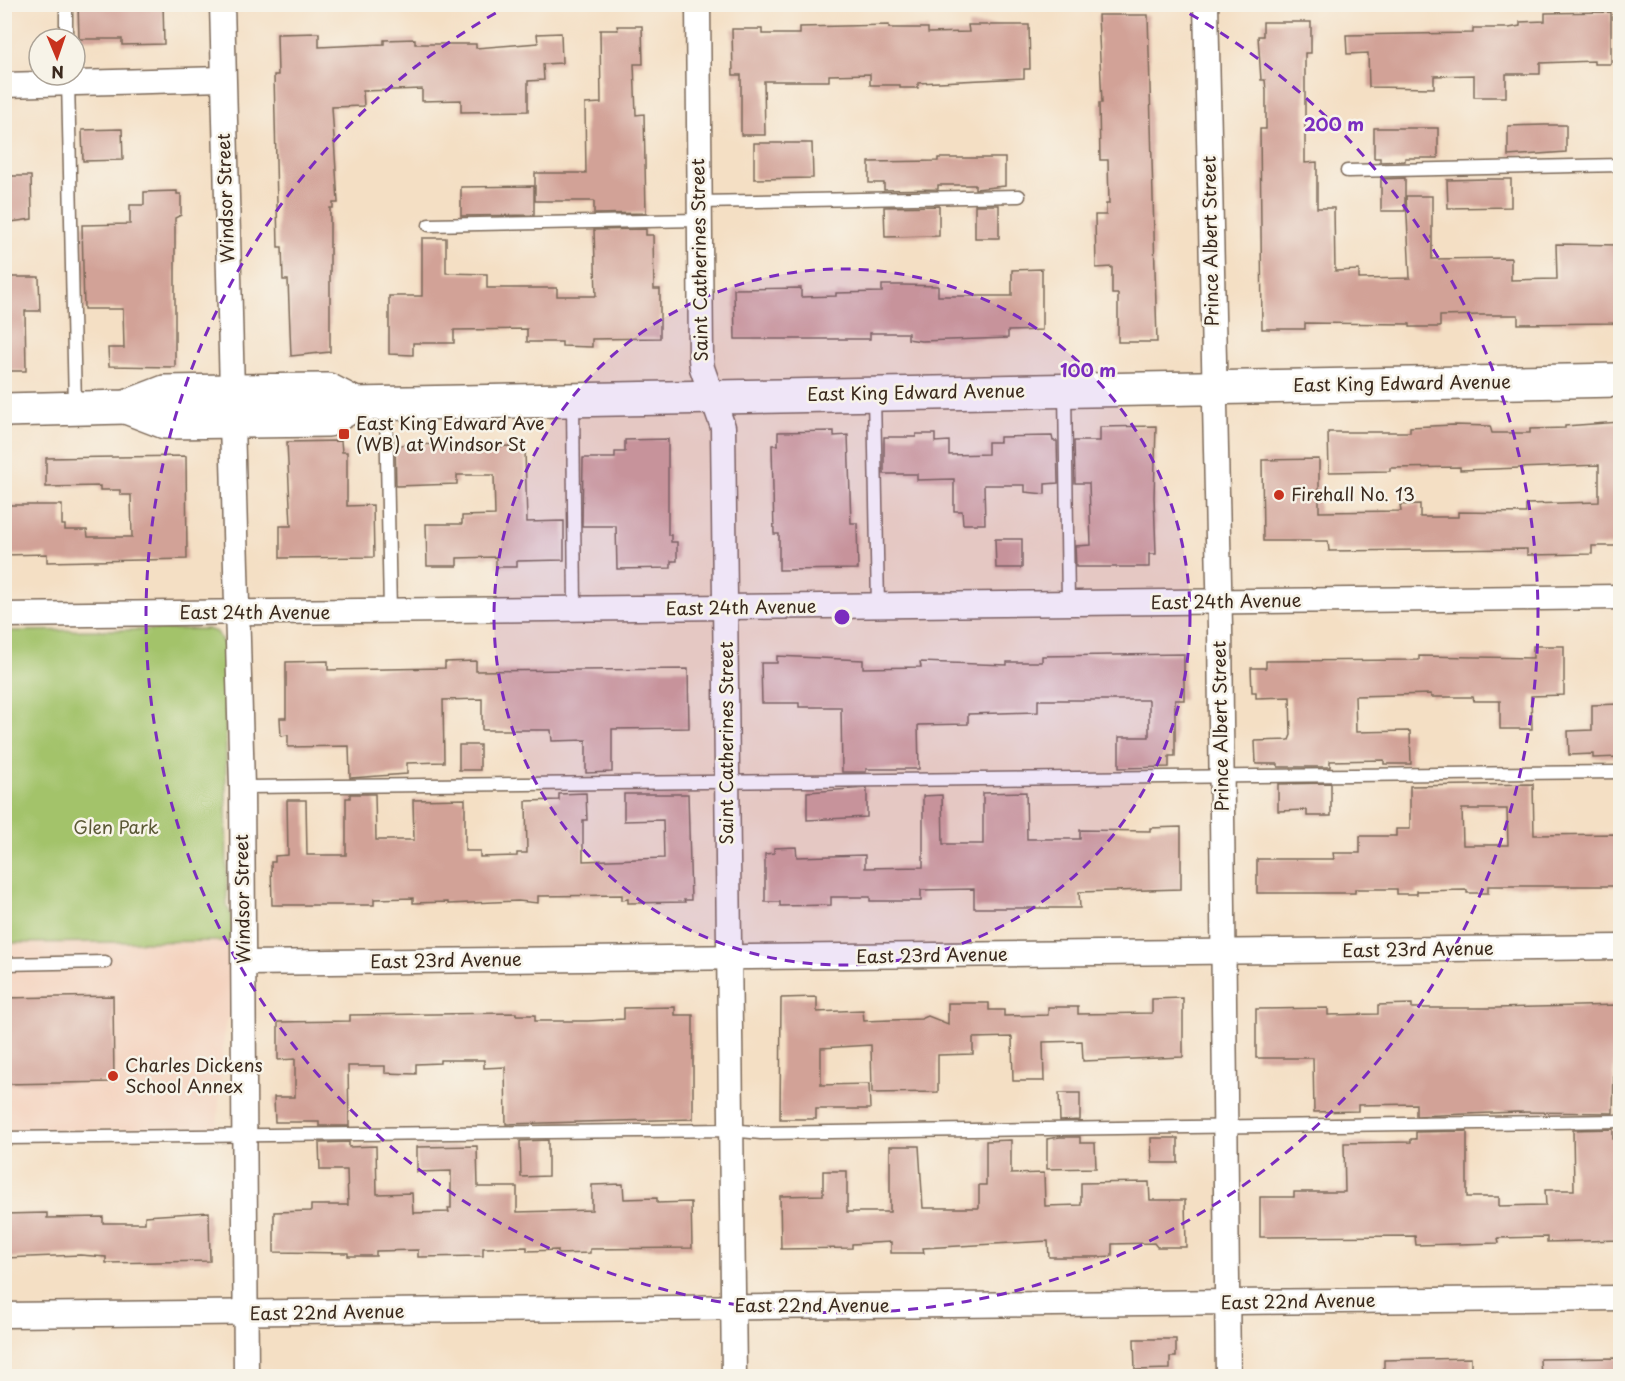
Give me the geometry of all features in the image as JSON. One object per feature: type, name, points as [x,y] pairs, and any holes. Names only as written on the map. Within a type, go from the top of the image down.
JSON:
[{"type":"main road","name":"East King Edward Avenue","points":[[4,410],[126,407],[165,422],[232,406],[328,390],[370,404],[1620,380]]},
{"type":"street","name":"Windsor Street","points":[[222,4],[242,787],[246,1377]]},
{"type":"street","name":"Saint Catherines Street","points":[[698,4],[698,211],[702,368],[723,427],[734,1377]]},
{"type":"street","name":"Prince Albert Street","points":[[1206,4],[1219,602],[1229,1303],[1228,1377]]},
{"type":"street","points":[[87,79],[223,79]]},
{"type":"street","points":[[4,85],[27,83]]},
{"type":"street","name":"East 24th Avenue","points":[[4,615],[1620,597]]},
{"type":"street","name":"East 23rd Avenue","points":[[244,963],[1620,947]]},
{"type":"street","name":"East 22nd Avenue","points":[[4,1315],[1620,1298]]},
{"type":"lane","points":[[66,4],[66,27]]},
{"type":"lane","points":[[68,87],[75,408]]},
{"type":"lane","points":[[1347,171],[1620,165]]},
{"type":"lane","points":[[429,225],[1018,196]]},
{"type":"lane","points":[[1065,390],[1068,603]]},
{"type":"lane","points":[[874,393],[878,606]]},
{"type":"lane","points":[[573,399],[575,610]]},
{"type":"lane","points":[[370,404],[390,612]]},
{"type":"lane","points":[[242,787],[1620,772]]},
{"type":"lane","points":[[4,964],[105,962]]},
{"type":"lane","points":[[4,1138],[731,1130],[761,1133],[1620,1121]]},
{"type":"shaded area","name":"Charles Dickens School Annex","points":[[232,941],[232,1013],[225,1024],[217,1128],[5,1131],[4,943]]},
{"type":"green space","name":"Glen Park","points":[[207,629],[217,632],[225,647],[227,907],[231,914],[232,941],[5,943],[4,631]]},
{"type":"building","points":[[78,4],[163,4],[164,44],[122,45],[122,39],[87,39],[87,27],[79,27]]},
{"type":"building","points":[[1611,12],[1611,64],[1594,64],[1594,61],[1540,63],[1540,74],[1506,74],[1506,97],[1474,97],[1474,75],[1434,76],[1434,88],[1369,87],[1368,53],[1347,54],[1346,35],[1473,33],[1473,28],[1509,28],[1520,26],[1520,22],[1545,21],[1545,13]]},
{"type":"building","points":[[1098,15],[1148,15],[1157,342],[1118,342],[1118,294],[1112,294],[1112,267],[1096,268],[1095,215],[1106,215],[1106,204],[1109,204],[1108,160],[1100,160],[1099,103],[1102,103]]},
{"type":"building","points":[[1263,22],[1311,22],[1311,53],[1305,53],[1305,163],[1317,162],[1317,208],[1334,208],[1335,271],[1359,270],[1359,279],[1410,278],[1406,196],[1432,196],[1432,259],[1511,258],[1511,280],[1557,279],[1556,244],[1620,245],[1620,323],[1518,324],[1518,315],[1480,315],[1440,316],[1440,327],[1410,327],[1410,324],[1305,323],[1305,329],[1262,329],[1260,129],[1266,129],[1266,91],[1265,80],[1261,80],[1258,36],[1263,36]]},
{"type":"building","points":[[889,25],[889,28],[928,28],[928,33],[969,32],[968,25],[1029,25],[1030,69],[1024,69],[1024,78],[918,83],[918,88],[900,88],[900,85],[870,85],[870,74],[829,75],[829,81],[764,81],[765,135],[741,135],[741,75],[733,75],[732,29],[762,29],[762,34],[800,34],[800,27]]},
{"type":"building","points":[[617,26],[642,26],[643,64],[634,64],[636,115],[644,114],[646,213],[594,214],[594,201],[535,201],[535,173],[586,173],[585,104],[601,103],[600,30],[618,30]]},
{"type":"building","points":[[319,33],[319,47],[384,44],[384,40],[415,39],[415,44],[476,44],[476,48],[538,43],[537,34],[561,33],[562,63],[543,64],[544,80],[528,81],[528,111],[461,112],[461,100],[422,101],[422,89],[363,91],[364,106],[332,107],[338,203],[333,203],[333,208],[330,208],[330,352],[291,356],[288,280],[283,280],[282,247],[278,247],[274,75],[278,75],[277,34]]},
{"type":"building","points":[[1566,125],[1566,152],[1508,156],[1508,126]]},
{"type":"building","points":[[1374,128],[1438,128],[1438,158],[1405,158],[1405,161],[1380,162],[1380,158],[1374,158]]},
{"type":"building","points":[[122,129],[123,160],[83,161],[82,130]]},
{"type":"building","points":[[754,143],[812,143],[813,178],[754,179]]},
{"type":"building","points":[[938,158],[1005,158],[1005,186],[975,189],[975,185],[938,185],[938,189],[884,190],[884,183],[869,183],[869,162],[938,161]]},
{"type":"building","points":[[4,176],[31,176],[32,219],[4,223]]},
{"type":"building","points":[[1405,178],[1405,211],[1381,211],[1381,179]]},
{"type":"building","points":[[1511,179],[1511,207],[1448,208],[1447,180]]},
{"type":"building","points":[[534,186],[534,215],[461,216],[461,187]]},
{"type":"building","points":[[177,191],[177,194],[181,194],[181,215],[175,218],[175,367],[109,366],[108,348],[124,348],[123,309],[84,309],[82,225],[130,224],[130,205],[144,205],[144,192]]},
{"type":"building","points":[[975,205],[999,205],[999,238],[975,238]]},
{"type":"building","points":[[939,206],[939,236],[885,237],[884,207]]},
{"type":"building","points":[[646,229],[646,235],[653,235],[654,289],[660,289],[660,338],[592,339],[592,347],[562,346],[562,342],[527,342],[527,329],[454,330],[454,343],[413,343],[413,355],[389,354],[389,296],[422,296],[422,238],[446,238],[446,273],[487,274],[487,288],[557,288],[557,296],[596,296],[594,230]]},
{"type":"building","points":[[1042,269],[1042,330],[1008,331],[1008,338],[921,341],[908,339],[908,333],[870,333],[870,339],[735,339],[734,289],[801,288],[801,297],[836,296],[836,293],[882,292],[882,285],[903,285],[938,286],[938,296],[1012,296],[1012,270]]},
{"type":"building","points":[[4,277],[39,277],[40,311],[25,311],[26,371],[4,371]]},
{"type":"building","points":[[1620,422],[1620,546],[1592,546],[1592,554],[1527,555],[1527,549],[1329,551],[1328,541],[1263,541],[1262,460],[1319,459],[1319,512],[1401,511],[1400,505],[1420,504],[1420,517],[1458,517],[1458,512],[1526,513],[1526,504],[1599,502],[1599,465],[1460,470],[1460,467],[1390,468],[1390,471],[1329,472],[1328,432],[1410,432],[1410,427],[1453,425],[1490,426],[1492,433],[1530,433],[1530,429]]},
{"type":"building","points":[[1156,426],[1154,497],[1156,554],[1149,554],[1149,567],[1076,567],[1075,546],[1091,545],[1089,483],[1075,483],[1074,441],[1100,441],[1100,427]]},
{"type":"building","points":[[834,431],[834,436],[848,435],[851,523],[857,523],[858,569],[779,570],[779,534],[774,534],[772,445],[778,445],[778,432]]},
{"type":"building","points":[[916,434],[935,434],[935,442],[949,441],[949,455],[988,454],[988,442],[1000,442],[1000,437],[1052,436],[1053,441],[1057,441],[1058,483],[1045,484],[1045,494],[1025,492],[1025,485],[984,485],[985,524],[963,524],[962,511],[954,511],[954,479],[917,480],[917,474],[884,474],[884,437],[916,437]]},
{"type":"building","points":[[668,439],[668,535],[671,535],[671,542],[677,542],[677,561],[671,561],[671,568],[617,569],[616,526],[582,526],[583,458],[615,458],[615,452],[625,452],[625,440]]},
{"type":"building","points":[[341,441],[342,452],[347,452],[347,506],[373,505],[374,557],[280,558],[280,526],[291,526],[287,442]]},
{"type":"building","points":[[457,444],[457,447],[511,446],[511,450],[525,450],[527,522],[564,521],[564,560],[517,561],[517,567],[496,567],[496,557],[457,558],[457,566],[427,566],[426,524],[462,524],[462,516],[495,515],[494,475],[457,475],[457,484],[396,486],[395,445]]},
{"type":"building","points":[[186,456],[187,559],[47,562],[47,554],[4,555],[4,505],[62,505],[62,525],[65,525],[65,530],[87,530],[88,537],[132,537],[131,495],[120,495],[120,490],[100,490],[100,486],[46,487],[46,458]]},
{"type":"building","points":[[995,539],[1022,539],[1022,568],[996,568]]},
{"type":"building","points":[[1533,646],[1564,646],[1564,695],[1531,696],[1532,729],[1500,729],[1500,701],[1474,701],[1473,697],[1431,697],[1431,694],[1355,696],[1356,732],[1410,731],[1411,764],[1384,764],[1384,760],[1330,761],[1330,767],[1278,767],[1278,764],[1256,764],[1255,741],[1289,740],[1291,735],[1290,697],[1256,698],[1256,692],[1252,692],[1251,668],[1266,668],[1266,661],[1419,660],[1419,656],[1533,658]]},
{"type":"building","points":[[1184,654],[1184,700],[1175,700],[1175,756],[1169,756],[1169,767],[1119,768],[1119,737],[1149,737],[1149,700],[1038,700],[1038,712],[968,714],[968,724],[918,725],[919,769],[866,769],[866,772],[842,772],[841,707],[799,707],[799,703],[762,703],[761,663],[777,663],[777,656],[863,660],[863,668],[921,667],[920,662],[1007,665],[1007,662],[1042,662],[1042,656]]},
{"type":"building","points":[[328,661],[328,670],[445,668],[445,662],[476,661],[476,671],[688,669],[689,728],[612,729],[612,772],[586,773],[586,740],[552,741],[551,730],[482,730],[482,699],[443,700],[444,762],[407,763],[407,774],[350,778],[349,746],[288,747],[288,735],[281,736],[280,718],[286,718],[286,662]]},
{"type":"building","points":[[1620,704],[1620,757],[1593,758],[1593,754],[1569,755],[1568,731],[1592,730],[1592,705]]},
{"type":"building","points":[[459,745],[480,745],[480,770],[459,770]]},
{"type":"building","points":[[1331,783],[1331,816],[1307,816],[1307,810],[1278,811],[1278,784]]},
{"type":"building","points":[[1533,784],[1534,835],[1619,834],[1620,886],[1488,886],[1488,893],[1467,893],[1467,890],[1417,891],[1417,894],[1397,894],[1397,889],[1355,889],[1355,893],[1257,893],[1257,859],[1334,859],[1333,853],[1360,853],[1360,836],[1396,836],[1396,829],[1410,829],[1410,786]],"holes":[[[1462,809],[1507,809],[1508,845],[1463,845]]]},
{"type":"building","points":[[867,788],[867,817],[807,820],[807,792]]},
{"type":"building","points":[[1026,792],[1027,839],[1080,839],[1080,830],[1150,831],[1150,828],[1181,827],[1181,889],[1079,892],[1080,908],[974,908],[974,889],[921,890],[921,901],[870,901],[870,897],[831,897],[831,905],[780,906],[780,902],[765,902],[765,854],[774,853],[774,848],[796,847],[797,857],[865,855],[865,868],[923,867],[923,796],[942,795],[943,844],[983,844],[983,793]]},
{"type":"building","points":[[586,793],[587,820],[583,820],[583,861],[664,858],[663,820],[624,821],[624,794],[688,794],[691,900],[628,903],[628,899],[622,900],[622,895],[538,896],[538,903],[518,901],[413,903],[413,898],[374,899],[374,905],[272,905],[271,862],[275,862],[275,856],[288,855],[287,800],[306,800],[307,855],[346,855],[346,798],[350,798],[350,794],[375,794],[376,840],[414,840],[413,800],[465,799],[465,851],[480,851],[480,857],[517,856],[517,853],[527,853],[526,801],[559,800],[559,794]]},
{"type":"building","points":[[113,996],[114,1082],[4,1084],[4,998]]},
{"type":"building","points":[[817,997],[817,1012],[863,1010],[864,1021],[921,1019],[928,1016],[948,1024],[948,1003],[989,1003],[989,1010],[1004,1010],[1004,1016],[1048,1015],[1048,1007],[1078,1007],[1078,1014],[1152,1013],[1152,999],[1183,998],[1183,1057],[1083,1061],[1082,1041],[1043,1042],[1044,1081],[1013,1081],[1012,1037],[973,1038],[973,1054],[938,1055],[938,1092],[872,1093],[871,1045],[821,1048],[821,1085],[869,1084],[870,1109],[816,1109],[816,1119],[780,1119],[781,998]]},
{"type":"building","points":[[1412,1004],[1412,1008],[1619,1005],[1619,1028],[1615,1028],[1613,1113],[1517,1112],[1416,1116],[1416,1104],[1358,1105],[1358,1111],[1314,1112],[1313,1058],[1256,1058],[1256,1009],[1328,1008],[1328,1015],[1378,1014],[1378,1005]]},
{"type":"building","points":[[675,1007],[675,1015],[693,1015],[693,1119],[506,1124],[505,1067],[484,1068],[484,1060],[440,1060],[440,1063],[416,1064],[416,1074],[385,1073],[385,1066],[348,1066],[349,1126],[319,1126],[319,1122],[275,1122],[274,1097],[295,1097],[295,1059],[278,1060],[278,1022],[350,1021],[350,1015],[516,1013],[516,1015],[535,1015],[535,1021],[588,1021],[624,1019],[624,1008]]},
{"type":"building","points":[[1059,1093],[1080,1093],[1080,1120],[1060,1121]]},
{"type":"building","points":[[1613,1129],[1613,1139],[1620,1139],[1620,1240],[1547,1242],[1547,1237],[1498,1238],[1499,1243],[1416,1245],[1415,1236],[1260,1237],[1260,1197],[1294,1197],[1294,1192],[1345,1192],[1344,1143],[1411,1142],[1411,1139],[1416,1139],[1416,1132],[1467,1131],[1467,1197],[1499,1197],[1499,1206],[1546,1205],[1545,1190],[1574,1190],[1573,1130]]},
{"type":"building","points":[[1080,1137],[1080,1143],[1095,1143],[1096,1168],[1047,1169],[1047,1139]]},
{"type":"building","points":[[1151,1138],[1178,1138],[1178,1163],[1152,1163]]},
{"type":"building","points":[[548,1140],[548,1176],[521,1177],[520,1141]]},
{"type":"building","points":[[1011,1140],[1011,1174],[1044,1173],[1045,1206],[1081,1205],[1081,1183],[1149,1182],[1150,1200],[1185,1200],[1186,1247],[1157,1247],[1154,1243],[1112,1244],[1112,1256],[1097,1257],[1049,1257],[1048,1241],[923,1248],[924,1253],[891,1253],[891,1242],[852,1244],[852,1248],[781,1249],[780,1196],[823,1195],[823,1171],[847,1171],[847,1212],[890,1212],[890,1146],[919,1146],[923,1208],[979,1208],[979,1185],[986,1185],[986,1141]]},
{"type":"building","points":[[349,1142],[349,1147],[376,1146],[377,1194],[412,1193],[413,1213],[449,1212],[448,1208],[451,1208],[451,1171],[417,1172],[417,1147],[477,1146],[478,1187],[517,1187],[517,1212],[592,1210],[592,1185],[623,1184],[624,1199],[657,1198],[657,1203],[691,1202],[692,1248],[590,1249],[590,1253],[558,1254],[558,1250],[527,1251],[527,1247],[483,1248],[483,1256],[418,1257],[418,1250],[376,1251],[376,1256],[348,1256],[348,1253],[274,1252],[274,1212],[311,1211],[311,1205],[348,1205],[347,1170],[320,1170],[319,1143]]},
{"type":"building","points":[[209,1212],[210,1261],[106,1263],[106,1257],[80,1255],[4,1258],[4,1214],[47,1213],[47,1218],[103,1217],[103,1223],[145,1223],[145,1216]]},
{"type":"building","points":[[1134,1339],[1176,1339],[1176,1357],[1170,1357],[1170,1369],[1135,1370]]},
{"type":"building","points":[[1471,1358],[1471,1377],[1384,1377],[1384,1360]]},
{"type":"building","points":[[1620,1358],[1620,1377],[1541,1377],[1540,1359]]},
{"type":"place","name":"East King Edward Ave (WB) at Windsor St","points":[[344,434]]},
{"type":"place","name":"Firehall No. 13","points":[[1279,495]]},
{"type":"place","name":"Charles Dickens School Annex","points":[[113,1076]]}]
